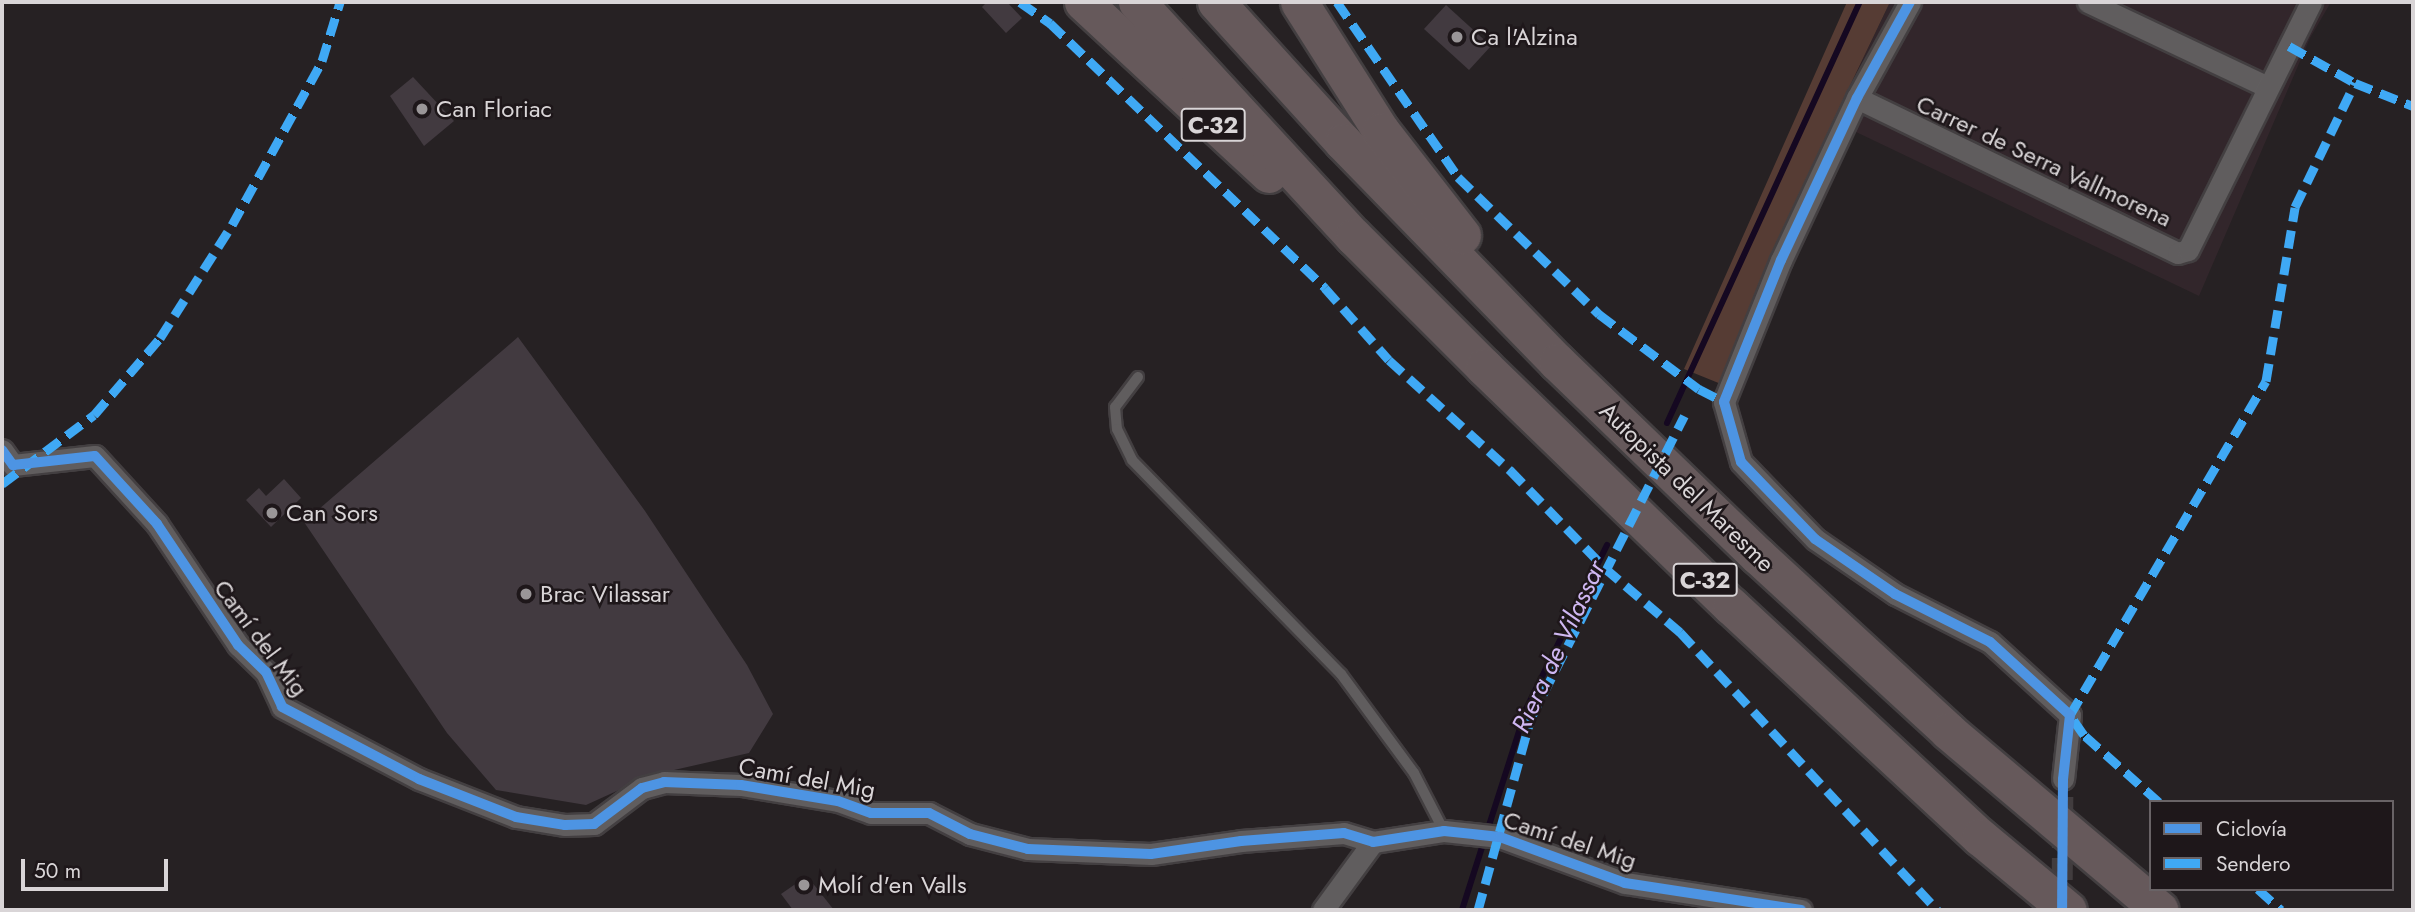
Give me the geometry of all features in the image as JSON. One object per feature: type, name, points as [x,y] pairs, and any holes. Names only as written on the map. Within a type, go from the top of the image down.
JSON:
[{"type":"highway","name":"C-32","points":[[1083,2],[1249,159],[1354,237]]},
{"type":"highway","name":"C-32","points":[[1137,2],[1354,237],[1731,606],[1980,837],[2068,910]]},
{"type":"highway","name":"Autopista del Maresme","points":[[1216,2],[1343,142],[1558,362],[1948,731],[2160,910]]},
{"type":"highway","points":[[1298,2],[1381,131],[1558,362]]},
{"type":"street","points":[[1910,2],[1857,98],[1781,260],[1724,402],[1741,462],[1815,539],[1895,594],[1990,642],[2070,715],[2063,779]]},
{"type":"street","points":[[2088,2],[2266,86]]},
{"type":"street","name":"Carrer de Serra Vallmorena","points":[[1857,98],[2178,253],[2189,250],[2266,86],[2311,2]]},
{"type":"street","name":"Camí del Mig","points":[[2,450],[13,464],[95,456],[157,524],[230,635],[266,672],[282,707],[419,779],[516,817],[565,825],[594,824],[642,788],[664,782],[741,785],[838,801],[871,813],[929,813],[970,834],[1028,849],[1151,854],[1344,833],[1373,842],[1444,831],[1500,837],[1625,883],[1801,910]]},
{"type":"street","points":[[1323,910],[1373,842]]},
{"type":"lane","points":[[1138,377],[1115,407],[1118,429],[1132,460],[1341,674],[1414,773],[1444,831]]},
{"type":"shaded area","points":[[1847,2],[1890,2],[1833,121],[1721,384],[1684,369]]},
{"type":"shaded area","points":[[1890,2],[2331,2],[2310,38],[2199,296],[1833,121]]},
{"type":"building","points":[[987,2],[1007,2],[1022,18],[1006,33],[982,7]]},
{"type":"building","name":"Ca l'Alzina","points":[[1446,5],[1491,46],[1469,70],[1424,29]]},
{"type":"building","name":"Can Floriac","points":[[413,77],[454,121],[424,146],[390,96]]},
{"type":"building","name":"Brac Vilassar","points":[[518,337],[645,511],[747,665],[773,714],[749,753],[652,775],[586,805],[496,790],[447,733],[304,522]]},
{"type":"building","name":"Can Sors","points":[[284,479],[301,498],[271,527],[246,500],[259,488],[266,496]]},
{"type":"building","name":"Molí d'en Valls","points":[[807,876],[834,910],[793,910],[781,894]]},
{"type":"waterway","points":[[1667,423],[1860,2]]},
{"type":"waterway","name":"Riera de Vilassar","points":[[1462,910],[1526,709],[1607,545]]},
{"type":"tunnel","points":[[2062,910],[2063,779]]},
{"type":"marked path","points":[[2,484],[94,415],[160,338],[232,225],[322,61],[340,2]]},
{"type":"marked path","points":[[1020,2],[1050,23],[1325,288],[1389,360],[1510,470],[1605,568],[1680,632],[1937,910]]},
{"type":"marked path","points":[[1337,2],[1458,177],[1599,314],[1699,389],[1724,402]]},
{"type":"marked path","points":[[2289,46],[2355,83],[2413,106]]},
{"type":"marked path","points":[[2157,800],[2084,735],[2070,715],[2266,381],[2295,207],[2355,83]]},
{"type":"marked path","points":[[1478,910],[1531,718],[1684,416]]},
{"type":"marked path","points":[[2260,891],[2281,910]]},
{"type":"cycle path","points":[[1910,2],[1857,98],[1781,260],[1724,402],[1741,462],[1815,539],[1895,594],[1990,642],[2070,715],[2063,779],[2062,910]]},
{"type":"cycle path","points":[[2,450],[13,465],[95,456],[157,524],[238,645],[266,672],[282,707],[419,779],[516,817],[565,825],[594,824],[642,788],[664,782],[741,785],[838,801],[871,813],[929,813],[970,834],[1028,849],[1151,854],[1241,841],[1344,833],[1373,842],[1444,831],[1500,837],[1625,883],[1801,910]]},
{"type":"place","name":"Ca l'Alzina","points":[[1457,37]]},
{"type":"place","name":"Can Floriac","points":[[422,109]]},
{"type":"place","name":"Can Sors","points":[[272,513]]},
{"type":"place","name":"Brac Vilassar","points":[[526,594]]},
{"type":"place","name":"Molí d'en Valls","points":[[804,885]]}]
